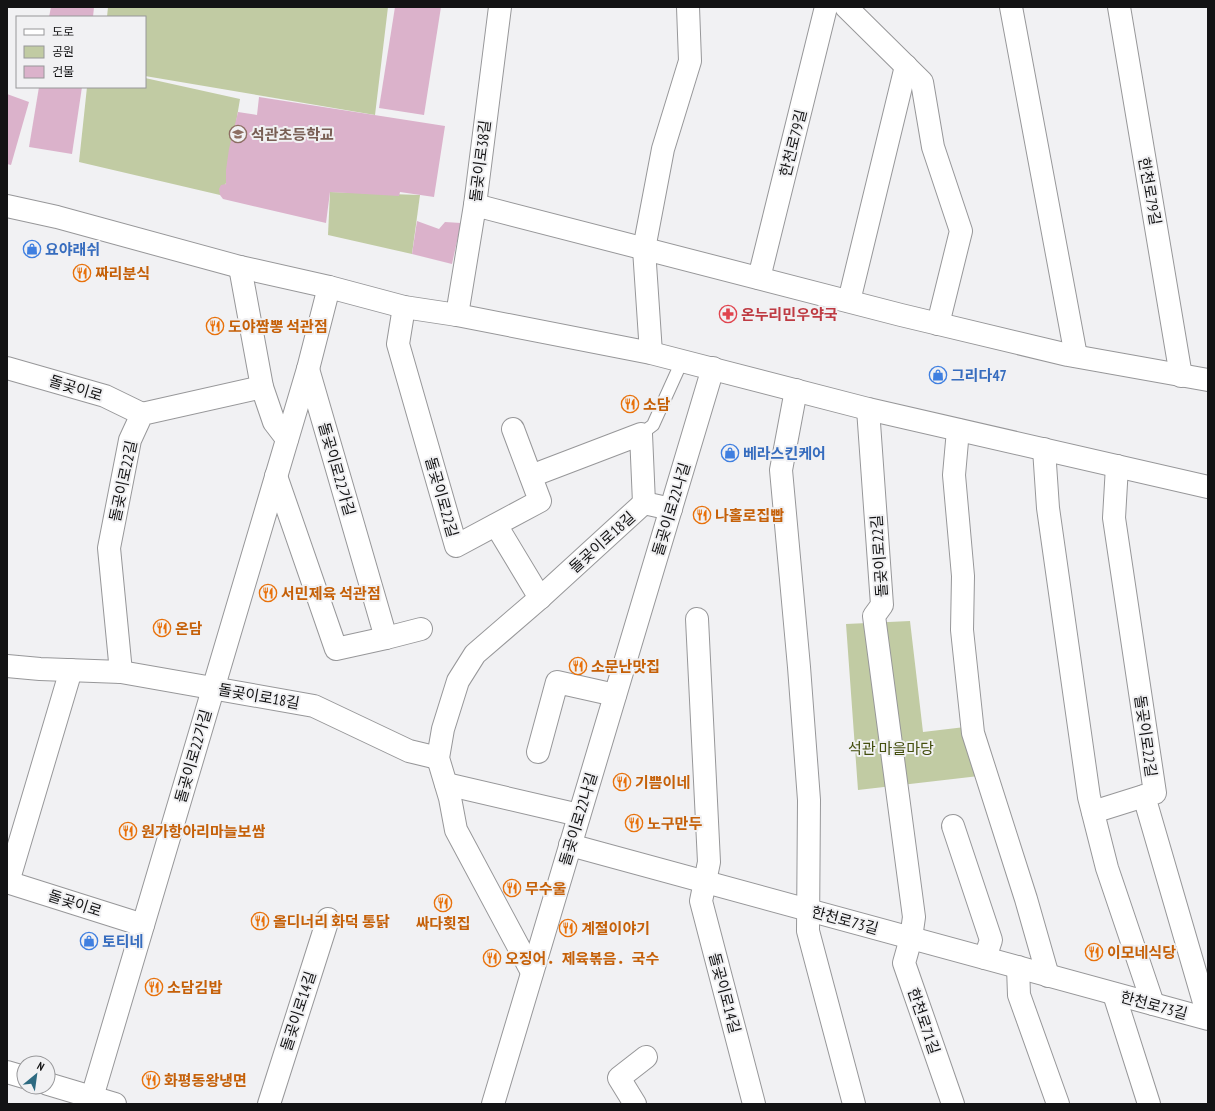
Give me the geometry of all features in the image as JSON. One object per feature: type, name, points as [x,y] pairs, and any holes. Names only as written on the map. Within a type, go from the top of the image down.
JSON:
[{"type":"street","name":"돌곶이로38길","points":[[457,315],[475,205],[500,7]]},
{"type":"street","points":[[651,353],[644,249],[663,149],[690,61],[688,7]]},
{"type":"street","name":"한천로79길","points":[[759,278],[826,7]]},
{"type":"street","points":[[846,7],[922,82],[933,147],[961,231],[938,324]]},
{"type":"street","points":[[1011,7],[1076,356]]},
{"type":"street","name":"한천로79길","points":[[1119,7],[1181,376]]},
{"type":"street","points":[[849,302],[906,66]]},
{"type":"street","points":[[475,205],[938,324],[1076,356],[1208,380]]},
{"type":"street","points":[[7,206],[57,217],[240,267],[329,287],[404,307],[457,315],[651,353],[868,409],[1208,487]]},
{"type":"street","points":[[240,267],[262,387],[274,422],[287,438]]},
{"type":"street","name":"돌곶이로22가길","points":[[91,1101],[308,369],[329,287]]},
{"type":"street","name":"돌곶이로22길","points":[[404,307],[398,344],[456,546],[540,501],[514,429]]},
{"type":"street","name":"돌곶이로","points":[[7,368],[105,396],[142,414]]},
{"type":"street","name":"돌곶이로22나길","points":[[493,1104],[713,368]]},
{"type":"street","name":"돌곶이로22가길","points":[[308,369],[386,638]]},
{"type":"street","points":[[142,414],[262,387]]},
{"type":"street","points":[[796,390],[781,470],[799,667],[809,800],[808,931],[854,1104]]},
{"type":"street","name":"돌곶이로22길","points":[[868,409],[882,605],[874,616],[914,917],[911,938]]},
{"type":"street","name":"돌곶이로22길","points":[[121,672],[109,548],[130,440],[142,414]]},
{"type":"street","points":[[958,430],[954,475],[963,576],[962,630],[973,733],[1026,899],[1048,976]]},
{"type":"street","points":[[531,476],[641,434],[644,503]]},
{"type":"street","points":[[1044,449],[1048,508],[1089,797],[1106,868],[1153,1004]]},
{"type":"street","name":"돌곶이로22길","points":[[1117,466],[1114,518],[1155,793],[1144,796],[1208,1016]]},
{"type":"street","points":[[276,476],[336,649],[386,638],[421,628]]},
{"type":"street","name":"돌곶이로18길","points":[[532,972],[456,830],[450,798],[438,758],[443,729],[458,681],[475,654],[540,598],[644,503],[671,509]]},
{"type":"street","points":[[496,525],[540,598]]},
{"type":"street","points":[[697,619],[709,862],[704,882]]},
{"type":"street","name":"돌곶이로18길","points":[[7,666],[121,672],[314,706],[409,751],[438,758]]},
{"type":"street","points":[[8,882],[71,670]]},
{"type":"street","points":[[538,752],[557,682],[615,695]]},
{"type":"street","points":[[446,784],[579,815]]},
{"type":"street","points":[[1093,812],[1144,796]]},
{"type":"street","points":[[953,826],[991,940],[985,958]]},
{"type":"street","name":"한천로73길","points":[[570,845],[1208,1019]]},
{"type":"street","name":"돌곶이로","points":[[8,882],[143,925]]},
{"type":"street","name":"돌곶이로14길","points":[[704,882],[701,901],[754,1104]]},
{"type":"street","name":"돌곶이로14길","points":[[269,1104],[328,919]]},
{"type":"street","name":"한천로71길","points":[[911,938],[904,963],[953,1104]]},
{"type":"street","points":[[1018,967],[1019,995],[1058,1104]]},
{"type":"street","points":[[1114,994],[1149,1104]]},
{"type":"street","points":[[635,1104],[619,1078],[646,1057]]},
{"type":"street","points":[[56,1087],[91,1101],[115,1104]]},
{"type":"lane","points":[[641,434],[653,425],[682,361]]},
{"type":"green space","points":[[108,7],[388,7],[375,115],[146,76],[146,16],[107,16]]},
{"type":"green space","points":[[146,78],[240,99],[226,183],[220,195],[79,162],[87,88],[146,88]]},
{"type":"green space","points":[[330,192],[420,195],[412,254],[328,235]]},
{"type":"green space","name":"석관 마을마당","points":[[910,621],[923,732],[965,727],[979,776],[858,790],[846,624]]},
{"type":"building","points":[[51,7],[94,7],[93,16],[49,16]]},
{"type":"building","points":[[395,7],[441,7],[424,115],[379,108]]},
{"type":"building","points":[[39,88],[82,88],[72,154],[29,147]]},
{"type":"building","points":[[7,94],[29,102],[11,165],[7,164]]},
{"type":"building","points":[[259,97],[445,126],[434,197],[400,192],[399,196],[330,192],[326,223],[223,199],[220,195],[219,189],[221,185],[226,184],[229,149],[238,112],[257,115]]},
{"type":"building","points":[[417,221],[439,229],[445,222],[461,223],[452,264],[412,254]]},
{"type":"place","name":"석관초등학교","points":[[238,134]]},
{"type":"place","name":"요야래쉬","points":[[32,249]]},
{"type":"place","name":"짜리분식","points":[[82,273]]},
{"type":"place","name":"온누리민우약국","points":[[728,314]]},
{"type":"place","name":"도야짬뽕 석관점","points":[[215,326]]},
{"type":"place","name":"그리다47","points":[[938,375]]},
{"type":"place","name":"소담","points":[[630,404]]},
{"type":"place","name":"베라스킨케어","points":[[730,453]]},
{"type":"place","name":"나홀로집빱","points":[[702,515]]},
{"type":"place","name":"서민제육 석관점","points":[[268,593]]},
{"type":"place","name":"온담","points":[[162,628]]},
{"type":"place","name":"소문난맛집","points":[[578,666]]},
{"type":"place","name":"기쁨이네","points":[[622,782]]},
{"type":"place","name":"노구만두","points":[[634,823]]},
{"type":"place","name":"원가항아리마늘보쌈","points":[[128,831]]},
{"type":"place","name":"무수울","points":[[512,888]]},
{"type":"place","name":"싸다횟집","points":[[443,903]]},
{"type":"place","name":"올디너리 화덕 통닭","points":[[260,921]]},
{"type":"place","name":"계절이야기","points":[[568,928]]},
{"type":"place","name":"토티네","points":[[89,941]]},
{"type":"place","name":"이모네식당","points":[[1094,952]]},
{"type":"place","name":"오징어．제육볶음．국수","points":[[492,958]]},
{"type":"place","name":"소담김밥","points":[[154,987]]},
{"type":"place","name":"화평동왕냉면","points":[[151,1080]]}]
